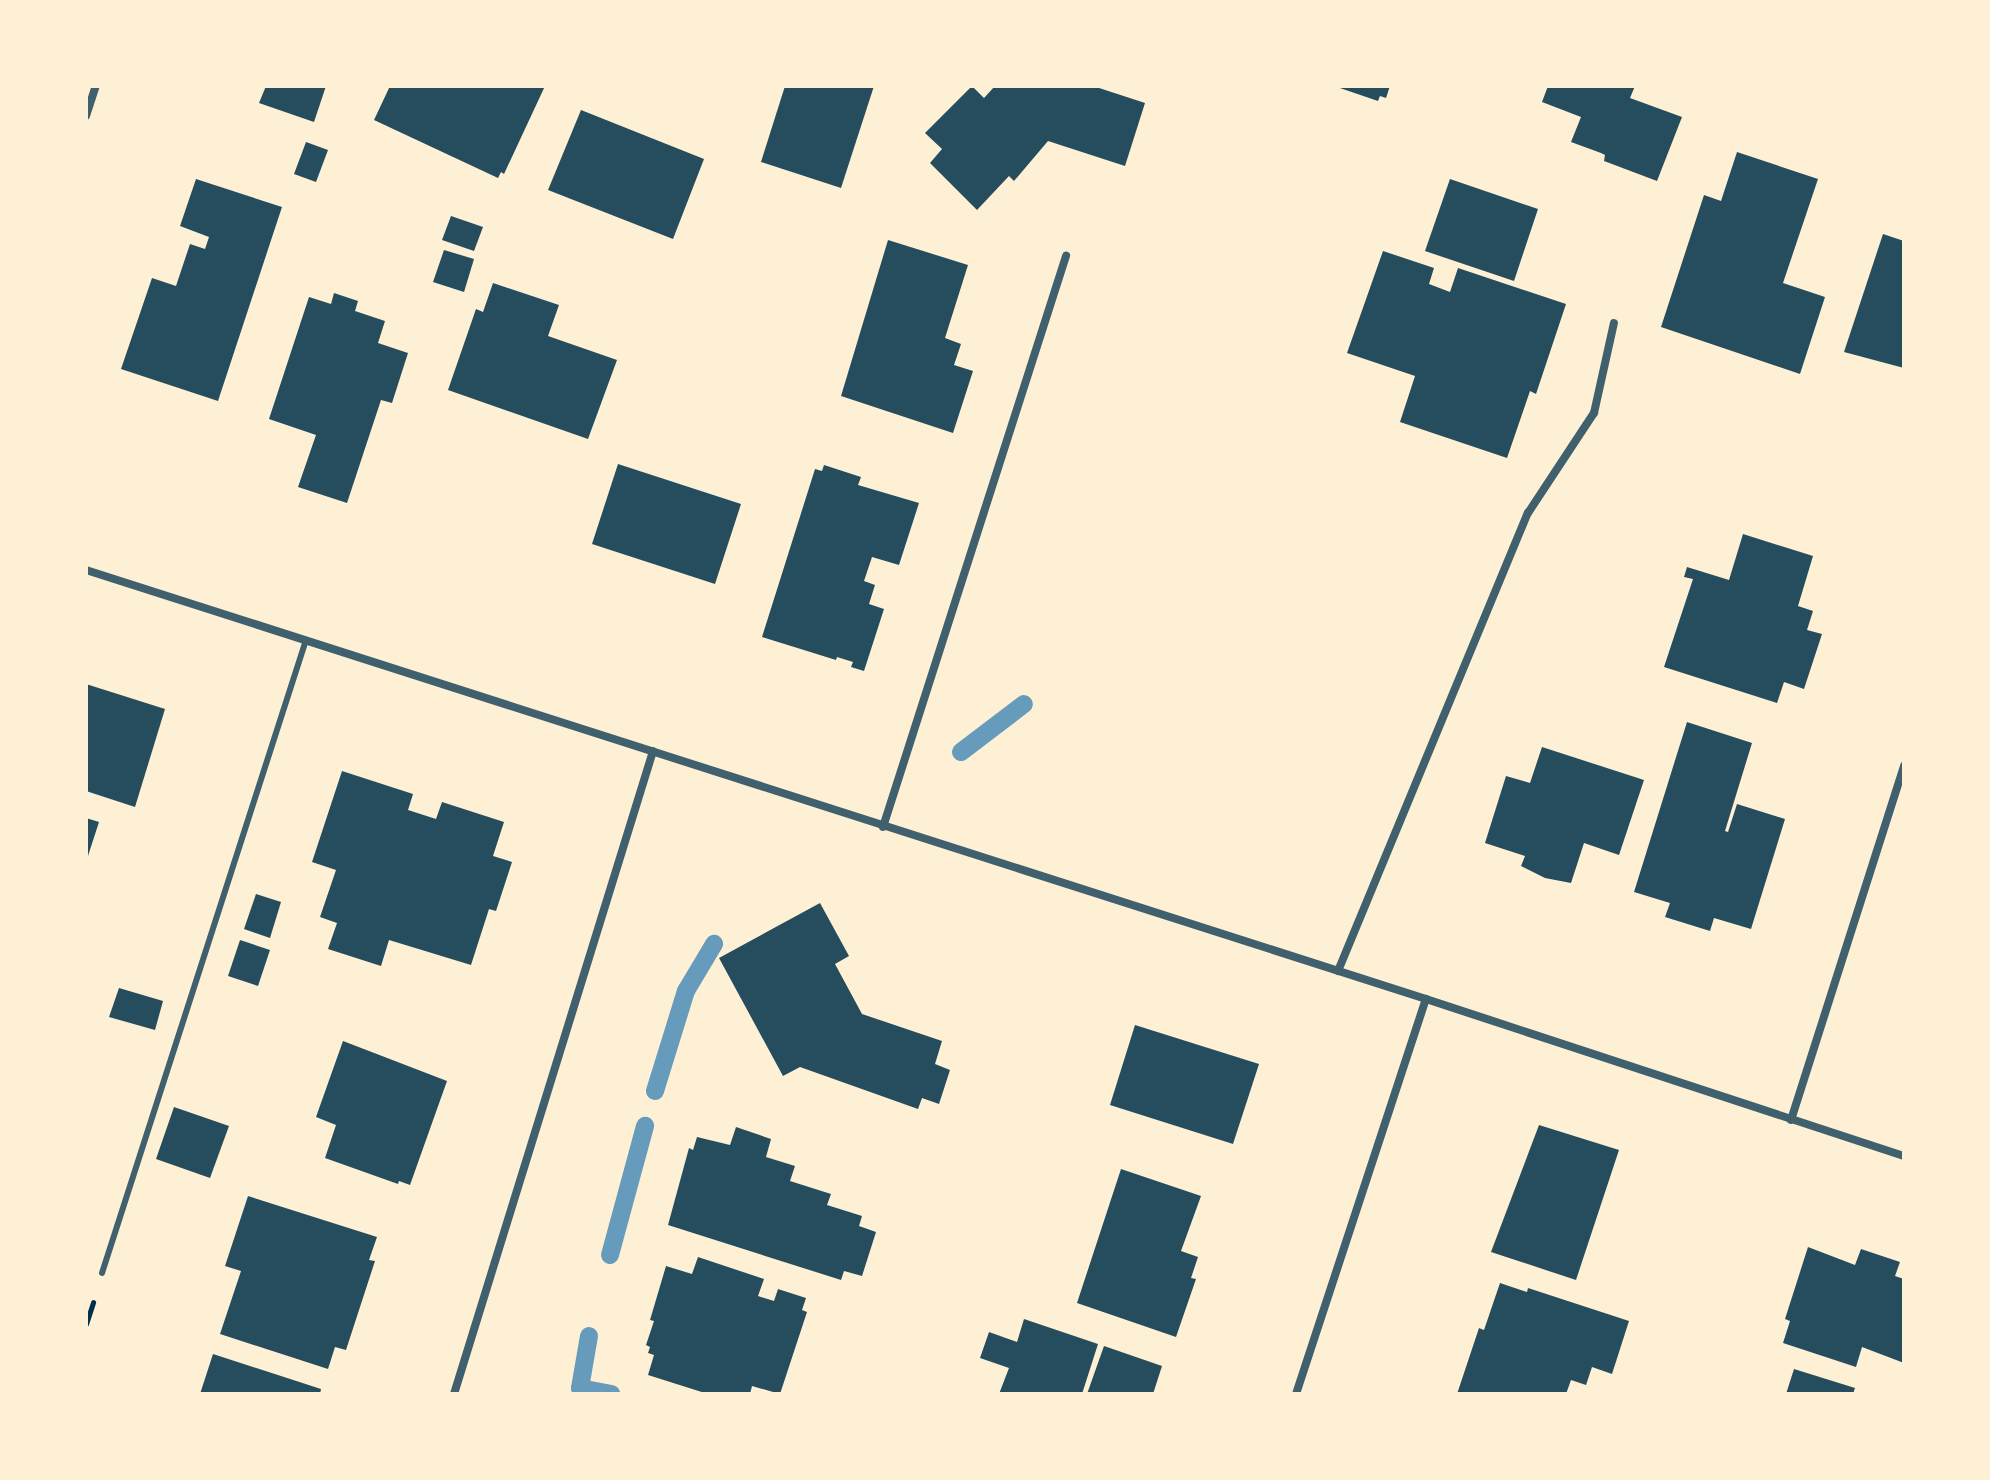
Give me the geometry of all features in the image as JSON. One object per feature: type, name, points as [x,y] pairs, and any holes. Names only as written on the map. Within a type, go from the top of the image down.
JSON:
[{"type":"street","points":[[86,116],[96,86]]},
{"type":"street","points":[[883,827],[1066,256]]},
{"type":"street","points":[[1338,971],[1528,513],[1594,413],[1614,323]]},
{"type":"street","points":[[86,570],[1426,999],[1904,1156]]},
{"type":"street","points":[[454,1394],[653,751]]},
{"type":"street","points":[[1791,1120],[1904,766]]},
{"type":"street","points":[[1296,1394],[1426,999]]},
{"type":"lane","points":[[102,1273],[306,640]]},
{"type":"building","points":[[266,86],[326,86],[314,122],[259,103]]},
{"type":"building","points":[[390,86],[545,86],[504,174],[501,172],[498,178],[374,120]]},
{"type":"building","points":[[785,86],[874,86],[841,188],[761,162]]},
{"type":"building","points":[[972,86],[984,98],[995,86],[1093,86],[1145,103],[1125,166],[1048,141],[1014,181],[1009,176],[977,210],[930,163],[942,149],[925,133]]},
{"type":"building","points":[[1334,86],[1390,86],[1386,98],[1380,96],[1378,101]]},
{"type":"building","points":[[1548,86],[1635,86],[1630,98],[1682,117],[1657,181],[1604,161],[1605,155],[1571,142],[1581,117],[1542,102]]},
{"type":"building","points":[[581,110],[704,159],[673,239],[548,190]]},
{"type":"building","points":[[306,142],[328,150],[316,182],[294,174]]},
{"type":"building","points":[[1737,152],[1818,179],[1783,283],[1825,297],[1800,374],[1661,327],[1704,195],[1721,201]]},
{"type":"building","points":[[196,179],[282,207],[218,401],[121,369],[152,278],[176,286],[190,244],[205,249],[209,237],[180,226]]},
{"type":"building","points":[[1450,179],[1538,209],[1514,281],[1425,251]]},
{"type":"building","points":[[451,216],[483,227],[474,251],[442,240]]},
{"type":"building","points":[[1883,234],[1904,241],[1904,368],[1844,352]]},
{"type":"building","points":[[888,240],[968,265],[945,338],[961,344],[954,365],[973,371],[953,433],[841,396]]},
{"type":"building","points":[[444,250],[474,259],[464,292],[433,282]]},
{"type":"building","points":[[1383,251],[1434,268],[1429,284],[1450,292],[1458,268],[1566,304],[1536,394],[1530,391],[1507,458],[1400,422],[1415,376],[1347,353]]},
{"type":"building","points":[[493,283],[559,305],[548,336],[617,360],[588,439],[448,390],[476,309],[483,312]]},
{"type":"building","points":[[334,293],[358,301],[355,311],[385,321],[378,343],[408,353],[392,403],[381,400],[347,503],[298,487],[316,435],[269,419],[309,297],[331,304]]},
{"type":"building","points":[[618,464],[741,504],[715,584],[592,544]]},
{"type":"building","points":[[824,465],[861,477],[858,485],[919,503],[899,565],[872,557],[864,581],[875,585],[869,604],[884,609],[864,671],[851,667],[853,662],[837,657],[836,660],[762,637],[815,469],[822,471]]},
{"type":"building","points":[[1743,534],[1813,556],[1798,606],[1813,611],[1807,630],[1822,634],[1804,689],[1784,682],[1777,703],[1664,667],[1693,579],[1684,577],[1687,567],[1729,580]]},
{"type":"building","points":[[86,684],[165,709],[135,807],[86,791]]},
{"type":"building","points":[[1687,722],[1752,743],[1725,831],[1728,832],[1737,804],[1785,819],[1751,929],[1714,918],[1710,931],[1665,917],[1670,903],[1634,892]]},
{"type":"building","points":[[1542,747],[1644,780],[1619,855],[1584,843],[1571,883],[1545,878],[1521,866],[1525,856],[1485,843],[1506,776],[1530,783]]},
{"type":"building","points":[[342,771],[413,794],[408,810],[436,819],[442,802],[504,822],[493,856],[512,862],[496,911],[489,909],[471,965],[389,940],[381,966],[328,949],[337,923],[320,917],[336,870],[312,862]]},
{"type":"building","points":[[86,818],[99,822],[87,859],[86,859]]},
{"type":"building","points":[[256,894],[281,902],[270,938],[244,929]]},
{"type":"building","points":[[820,903],[849,956],[835,964],[862,1014],[942,1041],[935,1064],[950,1070],[939,1104],[922,1098],[918,1109],[800,1067],[783,1076],[719,958]]},
{"type":"building","points":[[240,940],[270,950],[258,986],[228,976]]},
{"type":"building","points":[[119,988],[163,1001],[155,1030],[109,1017]]},
{"type":"building","points":[[1135,1025],[1259,1064],[1233,1144],[1110,1105]]},
{"type":"building","points":[[343,1041],[447,1081],[410,1185],[399,1181],[398,1184],[325,1158],[336,1125],[316,1117]]},
{"type":"building","points":[[174,1107],[229,1126],[210,1178],[156,1159]]},
{"type":"building","points":[[1539,1125],[1619,1150],[1576,1280],[1491,1252]]},
{"type":"building","points":[[736,1127],[771,1139],[766,1157],[795,1166],[790,1181],[831,1194],[827,1205],[862,1216],[859,1226],[876,1232],[862,1276],[844,1271],[841,1280],[668,1225],[689,1148],[693,1150],[697,1137],[730,1145]]},
{"type":"building","points":[[1121,1169],[1201,1196],[1181,1251],[1198,1257],[1191,1278],[1196,1279],[1176,1337],[1077,1303]]},
{"type":"building","points":[[248,1196],[377,1237],[369,1260],[375,1261],[346,1350],[335,1347],[328,1369],[220,1334],[241,1271],[225,1266]]},
{"type":"building","points":[[1808,1247],[1855,1265],[1861,1249],[1900,1262],[1895,1276],[1904,1279],[1904,1363],[1862,1347],[1856,1367],[1783,1343],[1790,1321],[1785,1319]]},
{"type":"building","points":[[698,1257],[764,1279],[758,1296],[774,1301],[778,1289],[806,1298],[802,1310],[807,1312],[780,1394],[752,1386],[750,1394],[708,1394],[648,1375],[654,1355],[648,1353],[650,1347],[646,1345],[654,1321],[650,1320],[666,1266],[692,1274]]},
{"type":"building","points":[[1500,1283],[1527,1292],[1528,1288],[1629,1321],[1612,1374],[1592,1367],[1586,1385],[1571,1380],[1566,1394],[1457,1394],[1479,1328],[1484,1330]]},
{"type":"building","points":[[1024,1319],[1098,1344],[1082,1394],[999,1394],[1009,1368],[980,1358],[989,1332],[1017,1342]]},
{"type":"building","points":[[1104,1346],[1162,1366],[1153,1394],[1087,1394]]},
{"type":"building","points":[[213,1354],[321,1389],[320,1394],[200,1394]]},
{"type":"building","points":[[1794,1369],[1855,1388],[1853,1394],[1786,1394]]},
{"type":"waterway","points":[[961,752],[1024,704]]},
{"type":"waterway","points":[[655,1091],[686,991],[714,944]]},
{"type":"waterway","points":[[610,1255],[645,1126]]},
{"type":"waterway","points":[[589,1336],[580,1388],[611,1394]]}]
